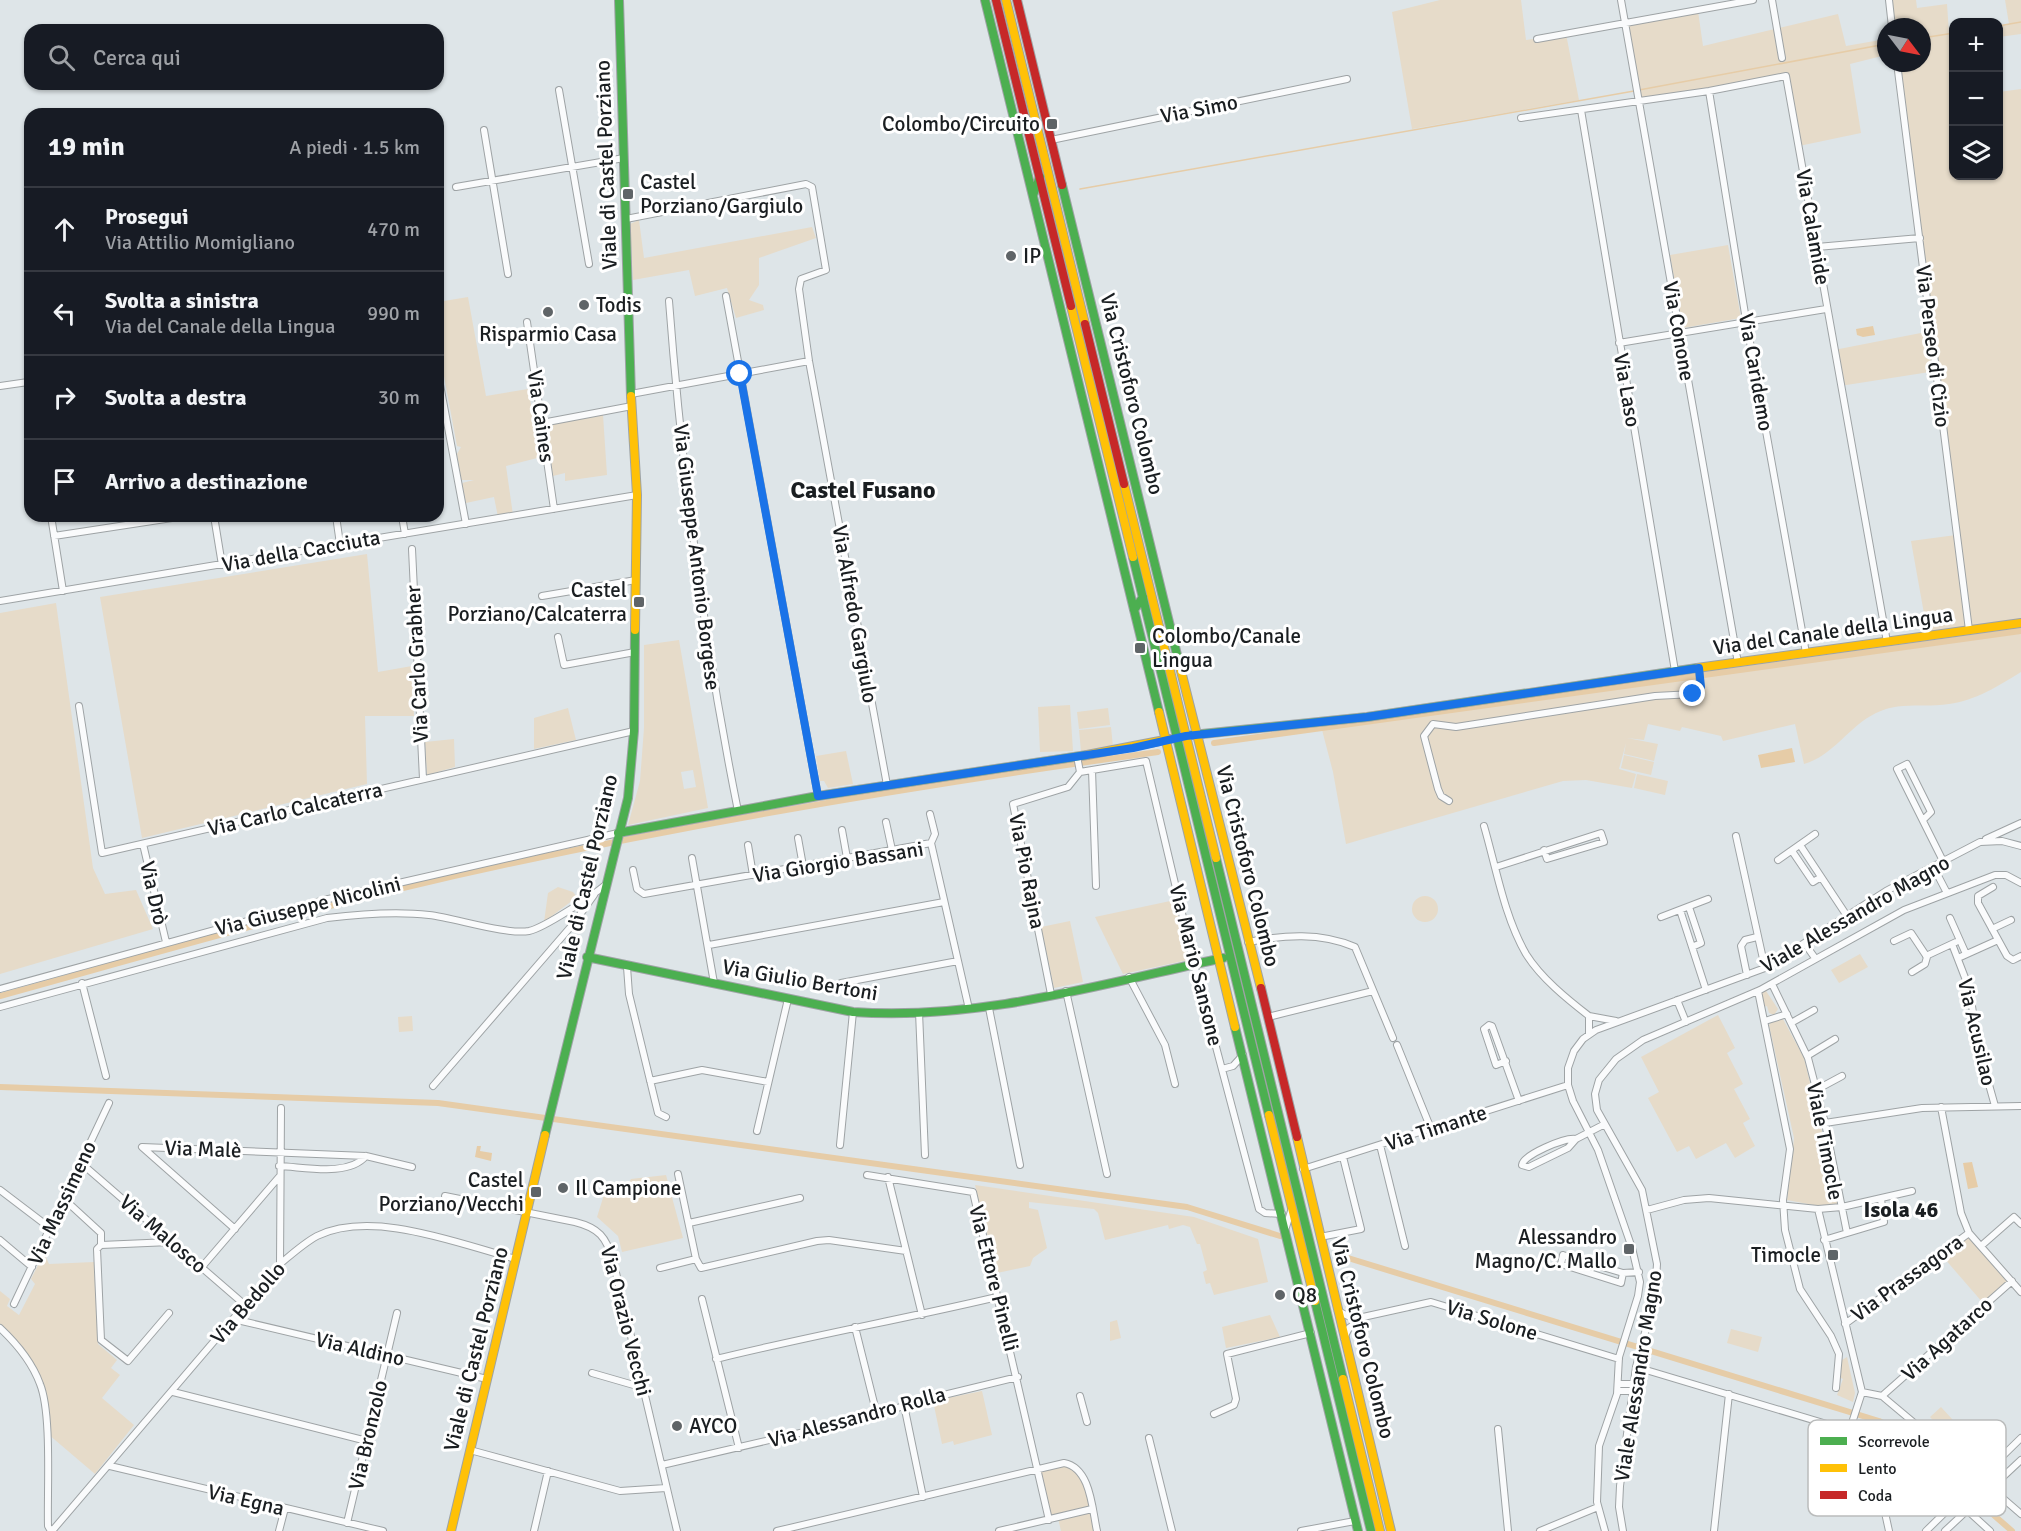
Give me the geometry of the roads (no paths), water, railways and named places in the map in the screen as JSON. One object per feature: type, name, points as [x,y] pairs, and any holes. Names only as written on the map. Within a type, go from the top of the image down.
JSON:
[{"type":"street","name":"Viale di Castel Porziano","points":[[451,1531],[627,798],[634,731],[637,495],[631,394],[618,0]]},
{"type":"street","points":[[985,0],[1286,1227],[1358,1531]]},
{"type":"street","name":"Via Cristoforo Colombo","points":[[996,0],[1143,597],[1223,884],[1235,957],[1292,1207],[1371,1531]]},
{"type":"street","name":"Via Cristoforo Colombo","points":[[1006,0],[1181,736],[1380,1531]]},
{"type":"street","name":"Via Cristoforo Colombo","points":[[1017,0],[1197,735],[1232,868],[1391,1531]]},
{"type":"street","name":"Via Conone","points":[[1621,0],[1738,663]]},
{"type":"street","points":[[1537,39],[1625,25],[1753,0]]},
{"type":"street","points":[[1772,0],[1782,58]]},
{"type":"street","points":[[1889,0],[1891,18]]},
{"type":"street","points":[[1022,63],[1029,51]]},
{"type":"street","name":"Via Perseo di Cizio","points":[[1898,72],[1969,630]]},
{"type":"street","name":"Via Calamide","points":[[1521,118],[1709,91],[1786,76],[1887,642]]},
{"type":"street","name":"Via Simo","points":[[1051,140],[1347,79]]},
{"type":"street","points":[[559,90],[589,264]]},
{"type":"street","name":"Via Caridemo","points":[[1709,91],[1746,320],[1806,653]]},
{"type":"street","name":"Via Laso","points":[[1581,110],[1675,671]]},
{"type":"street","points":[[484,130],[508,274]]},
{"type":"street","points":[[456,187],[624,158]]},
{"type":"street","points":[[1033,195],[1040,177]]},
{"type":"street","name":"Via Alfredo Gargiulo","points":[[626,219],[811,185],[826,270],[804,277],[799,283],[809,361],[887,785]]},
{"type":"street","points":[[1817,247],[1920,238]]},
{"type":"street","points":[[726,296],[818,796]]},
{"type":"street","name":"Via Giuseppe Antonio Borgese","points":[[669,301],[675,385],[695,570],[714,694],[738,811]]},
{"type":"street","points":[[1619,343],[1746,320],[1826,309]]},
{"type":"street","name":"Via Caines","points":[[527,322],[554,509]]},
{"type":"street","points":[[631,394],[809,361]]},
{"type":"street","points":[[0,386],[24,383]]},
{"type":"street","points":[[444,406],[466,524]]},
{"type":"street","points":[[542,423],[632,406]]},
{"type":"street","name":"Via della Cacciuta","points":[[0,602],[637,495]]},
{"type":"street","points":[[52,522],[63,591]]},
{"type":"street","points":[[54,536],[146,522]]},
{"type":"street","points":[[215,522],[222,565]]},
{"type":"street","points":[[337,522],[340,544]]},
{"type":"street","points":[[403,522],[405,534]]},
{"type":"street","name":"Via Carlo Grabher","points":[[412,549],[423,779]]},
{"type":"street","points":[[542,596],[636,580]]},
{"type":"street","points":[[1134,610],[1143,597]]},
{"type":"street","name":"Via del Canale della Lingua","points":[[617,835],[818,796],[1078,757],[1181,736],[1367,717],[2021,623]]},
{"type":"street","points":[[558,637],[564,665],[635,652]]},
{"type":"street","points":[[1449,801],[1441,796],[1438,789],[1424,736],[1433,724],[1455,727],[1655,696],[1693,694],[1700,690],[1699,671]]},
{"type":"street","name":"Via Carlo Calcaterra","points":[[79,706],[102,853],[634,731]]},
{"type":"street","points":[[1078,757],[1080,771]]},
{"type":"street","name":"Via Mario Sansone","points":[[1080,771],[1146,761],[1194,964],[1259,1209],[1265,1213],[1282,1214]]},
{"type":"street","points":[[1923,820],[1931,812],[1906,764],[1897,769],[1943,861]]},
{"type":"street","points":[[1092,770],[1096,886]]},
{"type":"street","name":"Via Pio Rajna","points":[[1052,994],[1013,804],[1068,787],[1080,771]]},
{"type":"street","points":[[930,814],[935,834],[931,843]]},
{"type":"street","points":[[886,822],[892,850]]},
{"type":"street","points":[[1980,842],[2021,823]]},
{"type":"street","points":[[1484,826],[1508,913],[1527,954],[1551,984],[1589,1016],[1620,1021]]},
{"type":"street","points":[[842,830],[847,858]]},
{"type":"street","points":[[1496,867],[1544,850],[1601,833],[1604,842],[1547,859],[1544,850]]},
{"type":"street","points":[[1778,860],[1815,834]]},
{"type":"street","name":"Via Giuseppe Nicolini","points":[[0,989],[324,900],[617,835]]},
{"type":"street","points":[[1736,836],[1765,968]]},
{"type":"street","points":[[798,837],[803,866]]},
{"type":"street","name":"Viale Alessandro Magno","points":[[1607,1530],[1598,1507],[1600,1444],[1618,1387],[1619,1357],[1638,1296],[1639,1272],[1589,1132],[1573,1101],[1568,1085],[1571,1056],[1589,1034],[1765,968],[1847,916],[1933,866],[1980,842],[2002,841],[2021,846]]},
{"type":"street","name":"Via Giorgio Bassani","points":[[633,870],[637,889],[644,894],[931,843],[969,1009]]},
{"type":"street","name":"Via Drò","points":[[143,844],[166,942]]},
{"type":"street","points":[[748,845],[753,875]]},
{"type":"street","points":[[1800,845],[1847,916]]},
{"type":"street","points":[[1792,851],[1813,882],[1821,877]]},
{"type":"street","points":[[692,858],[714,983]]},
{"type":"street","points":[[1933,866],[1947,893]]},
{"type":"street","points":[[1223,884],[1232,868]]},
{"type":"street","name":"Viale Alessandro Magno","points":[[1623,1531],[1619,1493],[1637,1364],[1654,1294],[1657,1269],[1647,1210],[1637,1180],[1603,1125],[1596,1107],[1595,1094],[1598,1083],[1608,1067],[1638,1044],[1772,984],[1887,919],[1997,874],[2006,875],[2021,883]]},
{"type":"street","points":[[433,1086],[574,922],[594,895],[605,886]]},
{"type":"street","points":[[1993,887],[1980,894],[1977,899],[2009,959],[2021,956]]},
{"type":"street","points":[[0,1007],[327,918],[382,914],[426,915],[512,931],[530,931],[552,922],[584,898],[594,895]]},
{"type":"street","points":[[1661,917],[1708,899]]},
{"type":"street","points":[[709,945],[944,902]]},
{"type":"street","points":[[1689,907],[1701,943],[1692,946]]},
{"type":"street","points":[[1680,910],[1706,990]]},
{"type":"street","name":"Via Acusilao","points":[[1950,918],[1966,954]]},
{"type":"street","points":[[1992,929],[2011,920]]},
{"type":"street","points":[[1894,941],[1911,933],[1926,956],[1927,963],[1912,972]]},
{"type":"street","points":[[1235,957],[1249,945],[1296,935],[1355,947],[1394,1038]]},
{"type":"street","points":[[1748,975],[1741,946],[1745,940],[1757,937]]},
{"type":"street","name":"Via Acusilao","points":[[1958,958],[1998,940]]},
{"type":"street","points":[[1926,956],[1960,941]]},
{"type":"street","points":[[1805,944],[1815,958]]},
{"type":"street","name":"Via Acusilao","points":[[1952,944],[1969,988],[1979,1049],[1995,1106]]},
{"type":"street","name":"Via Giulio Bertoni","points":[[587,957],[853,1012],[919,1012],[989,1008],[1219,958],[1235,957]]},
{"type":"street","points":[[841,983],[958,961]]},
{"type":"street","points":[[627,967],[629,994],[658,1114],[666,1117]]},
{"type":"street","points":[[1129,977],[1165,1045],[1175,1084]]},
{"type":"street","points":[[82,983],[106,1076]]},
{"type":"street","name":"Viale Timocle","points":[[1772,984],[1807,1056],[1825,1123],[1842,1207],[1818,1209],[1862,1392]]},
{"type":"street","points":[[1066,991],[1107,1174]]},
{"type":"street","points":[[1272,1016],[1373,991]]},
{"type":"street","name":"Viale Timocle","points":[[1758,991],[1790,1149],[1783,1204],[1785,1226],[1800,1287],[1833,1339],[1839,1354]]},
{"type":"street","points":[[757,1131],[788,999]]},
{"type":"street","points":[[1677,1000],[1686,1022]]},
{"type":"street","points":[[989,1008],[1020,1165]]},
{"type":"street","points":[[1791,1023],[1814,1010]]},
{"type":"street","points":[[840,1145],[853,1012]]},
{"type":"street","points":[[919,1012],[925,1155]]},
{"type":"street","points":[[1765,1021],[1787,1014]]},
{"type":"street","points":[[1589,1016],[1589,1034]]},
{"type":"street","points":[[1506,1061],[1496,1065],[1484,1029],[1492,1026],[1506,1061],[1519,1101]]},
{"type":"street","points":[[1807,1056],[1835,1040]]},
{"type":"street","points":[[1397,1046],[1431,1129]]},
{"type":"street","points":[[1222,1069],[1233,1066],[1243,1055]]},
{"type":"street","points":[[650,1081],[705,1070],[768,1082]]},
{"type":"street","points":[[1816,1090],[1842,1076]]},
{"type":"street","name":"Via Timante","points":[[1303,1169],[1568,1085]]},
{"type":"street","name":"Via Massimeno","points":[[14,1304],[110,1102]]},
{"type":"street","points":[[1825,1123],[1941,1107],[2021,1106]]},
{"type":"street","points":[[1941,1107],[1961,1213],[1969,1233],[2021,1292]]},
{"type":"street","points":[[280,1264],[281,1108]]},
{"type":"street","points":[[1576,1139],[1564,1139],[1526,1158],[1522,1165],[1529,1167],[1568,1148],[1576,1139],[1603,1125]]},
{"type":"street","points":[[1380,1145],[1405,1246]]},
{"type":"street","name":"Via Malè","points":[[235,1229],[142,1147],[279,1151]]},
{"type":"street","points":[[279,1151],[366,1155],[412,1167]]},
{"type":"street","points":[[279,1166],[348,1168],[359,1164],[366,1155]]},
{"type":"street","points":[[1320,1237],[1361,1229],[1343,1157]]},
{"type":"street","name":"Via Malosco","points":[[81,1163],[245,1305]]},
{"type":"street","points":[[678,1174],[696,1259],[698,1265],[703,1268],[830,1240],[906,1251]]},
{"type":"street","name":"Via Ettore Pinelli","points":[[867,1175],[973,1192],[1018,1377],[1049,1520]]},
{"type":"street","points":[[201,1268],[279,1177]]},
{"type":"street","points":[[888,1177],[922,1315]]},
{"type":"street","points":[[0,1190],[50,1228]]},
{"type":"street","points":[[1847,1233],[1842,1207],[1912,1191]]},
{"type":"street","name":"Via Orazio Vecchi","points":[[446,1196],[583,1224],[599,1231],[606,1239],[677,1531]]},
{"type":"street","points":[[689,1223],[800,1198]]},
{"type":"street","points":[[1647,1210],[1684,1200],[1709,1198],[1818,1209]]},
{"type":"street","points":[[64,1199],[101,1233],[101,1245],[97,1249],[101,1340],[128,1361],[169,1313]]},
{"type":"street","points":[[1824,1240],[1884,1222],[1881,1199]]},
{"type":"street","points":[[1286,1227],[1292,1207]]},
{"type":"street","points":[[1981,1246],[2014,1217],[2021,1224]]},
{"type":"street","name":"Via Bedollo","points":[[51,1531],[110,1466],[280,1264],[318,1236],[341,1228],[381,1225],[516,1259]]},
{"type":"street","name":"Via Prassagora","points":[[1845,1324],[1969,1233]]},
{"type":"street","points":[[0,1240],[32,1267]]},
{"type":"street","points":[[101,1245],[171,1242]]},
{"type":"street","points":[[1623,1274],[1621,1282],[1561,1264],[1563,1256],[1623,1274],[1639,1272]]},
{"type":"street","points":[[660,1268],[696,1259]]},
{"type":"street","name":"Via Agatarco","points":[[1882,1396],[2012,1281]]},
{"type":"street","points":[[716,1359],[997,1297]]},
{"type":"street","points":[[702,1299],[739,1448]]},
{"type":"street","name":"Via Solone","points":[[1363,1317],[1431,1302],[1619,1357]]},
{"type":"street","points":[[1338,1311],[1350,1317],[1363,1317]]},
{"type":"street","name":"Via Bronzolo","points":[[347,1523],[397,1313]]},
{"type":"street","points":[[1344,1338],[1349,1328],[1363,1317]]},
{"type":"street","name":"Via Aldino","points":[[233,1319],[487,1379]]},
{"type":"street","points":[[855,1327],[877,1415]]},
{"type":"street","points":[[0,1328],[23,1353],[43,1394],[48,1526],[51,1531]]},
{"type":"street","points":[[1214,1414],[1234,1405],[1236,1399],[1227,1354],[1311,1334]]},
{"type":"street","points":[[1836,1388],[1839,1354],[1852,1349]]},
{"type":"street","points":[[1637,1364],[1729,1394],[1822,1420]]},
{"type":"street","points":[[592,1374],[644,1389]]},
{"type":"street","name":"Via Alessandro Rolla","points":[[662,1465],[877,1415],[904,1405],[1018,1377]]},
{"type":"street","points":[[1618,1387],[1635,1387]]},
{"type":"street","points":[[173,1392],[367,1441]]},
{"type":"street","points":[[1853,1420],[1862,1392],[1882,1396],[1911,1420]]},
{"type":"street","points":[[1714,1531],[1729,1394]]},
{"type":"street","points":[[1080,1396],[1087,1422]]},
{"type":"street","points":[[904,1405],[923,1497]]},
{"type":"street","points":[[1498,1429],[1508,1531]]},
{"type":"street","points":[[1149,1438],[1172,1531]]},
{"type":"street","points":[[2006,1474],[2020,1461],[2008,1451],[2021,1438]]},
{"type":"street","points":[[470,1450],[620,1491],[666,1488]]},
{"type":"street","points":[[777,1531],[1064,1463],[1071,1464],[1083,1474],[1097,1531]]},
{"type":"street","name":"Via Egna","points":[[110,1466],[383,1531]]},
{"type":"street","points":[[534,1531],[548,1471]]},
{"type":"street","points":[[2006,1504],[2021,1514]]},
{"type":"street","points":[[1540,1531],[1598,1507]]},
{"type":"street","points":[[279,1531],[285,1508]]},
{"type":"street","points":[[999,1531],[1092,1509]]},
{"type":"street","points":[[1886,1516],[1889,1531]]},
{"type":"street","points":[[1930,1530],[1940,1516]]},
{"type":"street","points":[[1936,1520],[1945,1531],[1961,1516]]},
{"type":"street","points":[[1976,1516],[1990,1531]]},
{"type":"street","points":[[1301,1531],[1355,1521]]},
{"type":"waterway","points":[[2003,25],[2021,22]]},
{"type":"waterway","points":[[1931,37],[1949,34]]},
{"type":"waterway","points":[[1639,90],[1877,46]]},
{"type":"waterway","points":[[1080,189],[1634,91]]},
{"type":"waterway","points":[[1214,743],[2021,631]]},
{"type":"waterway","points":[[0,996],[352,900],[590,847],[874,795],[1158,752]]},
{"type":"waterway","points":[[0,1087],[438,1103],[1187,1207],[1280,1236]]},
{"type":"waterway","points":[[1335,1254],[1876,1420]]},
{"type":"waterway","points":[[1995,1516],[2012,1531]]},
{"type":"place","name":"Colombo/Circuito","points":[[1052,124]]},
{"type":"place","name":"Castel Porziano/Gargiulo","points":[[628,194]]},
{"type":"place","name":"IP","points":[[1011,256]]},
{"type":"place","name":"Todis","points":[[584,305]]},
{"type":"place","name":"Risparmio Casa","points":[[548,312]]},
{"type":"place","name":"Castel Porziano/Calcaterra","points":[[639,602]]},
{"type":"place","name":"Colombo/Canale Lingua","points":[[1140,648]]},
{"type":"place","name":"Il Campione","points":[[563,1188]]},
{"type":"place","name":"Castel Porziano/Vecchi","points":[[536,1192]]},
{"type":"place","name":"Alessandro Magno/C. Mallo","points":[[1629,1249]]},
{"type":"place","name":"Timocle","points":[[1833,1255]]},
{"type":"place","name":"Q8","points":[[1280,1295]]},
{"type":"place","name":"AYCO","points":[[677,1426]]},
{"type":"district","name":"Castel Fusano","points":[[863,490]]},
{"type":"district","name":"Isola 46","points":[[1901,1209]]}]
